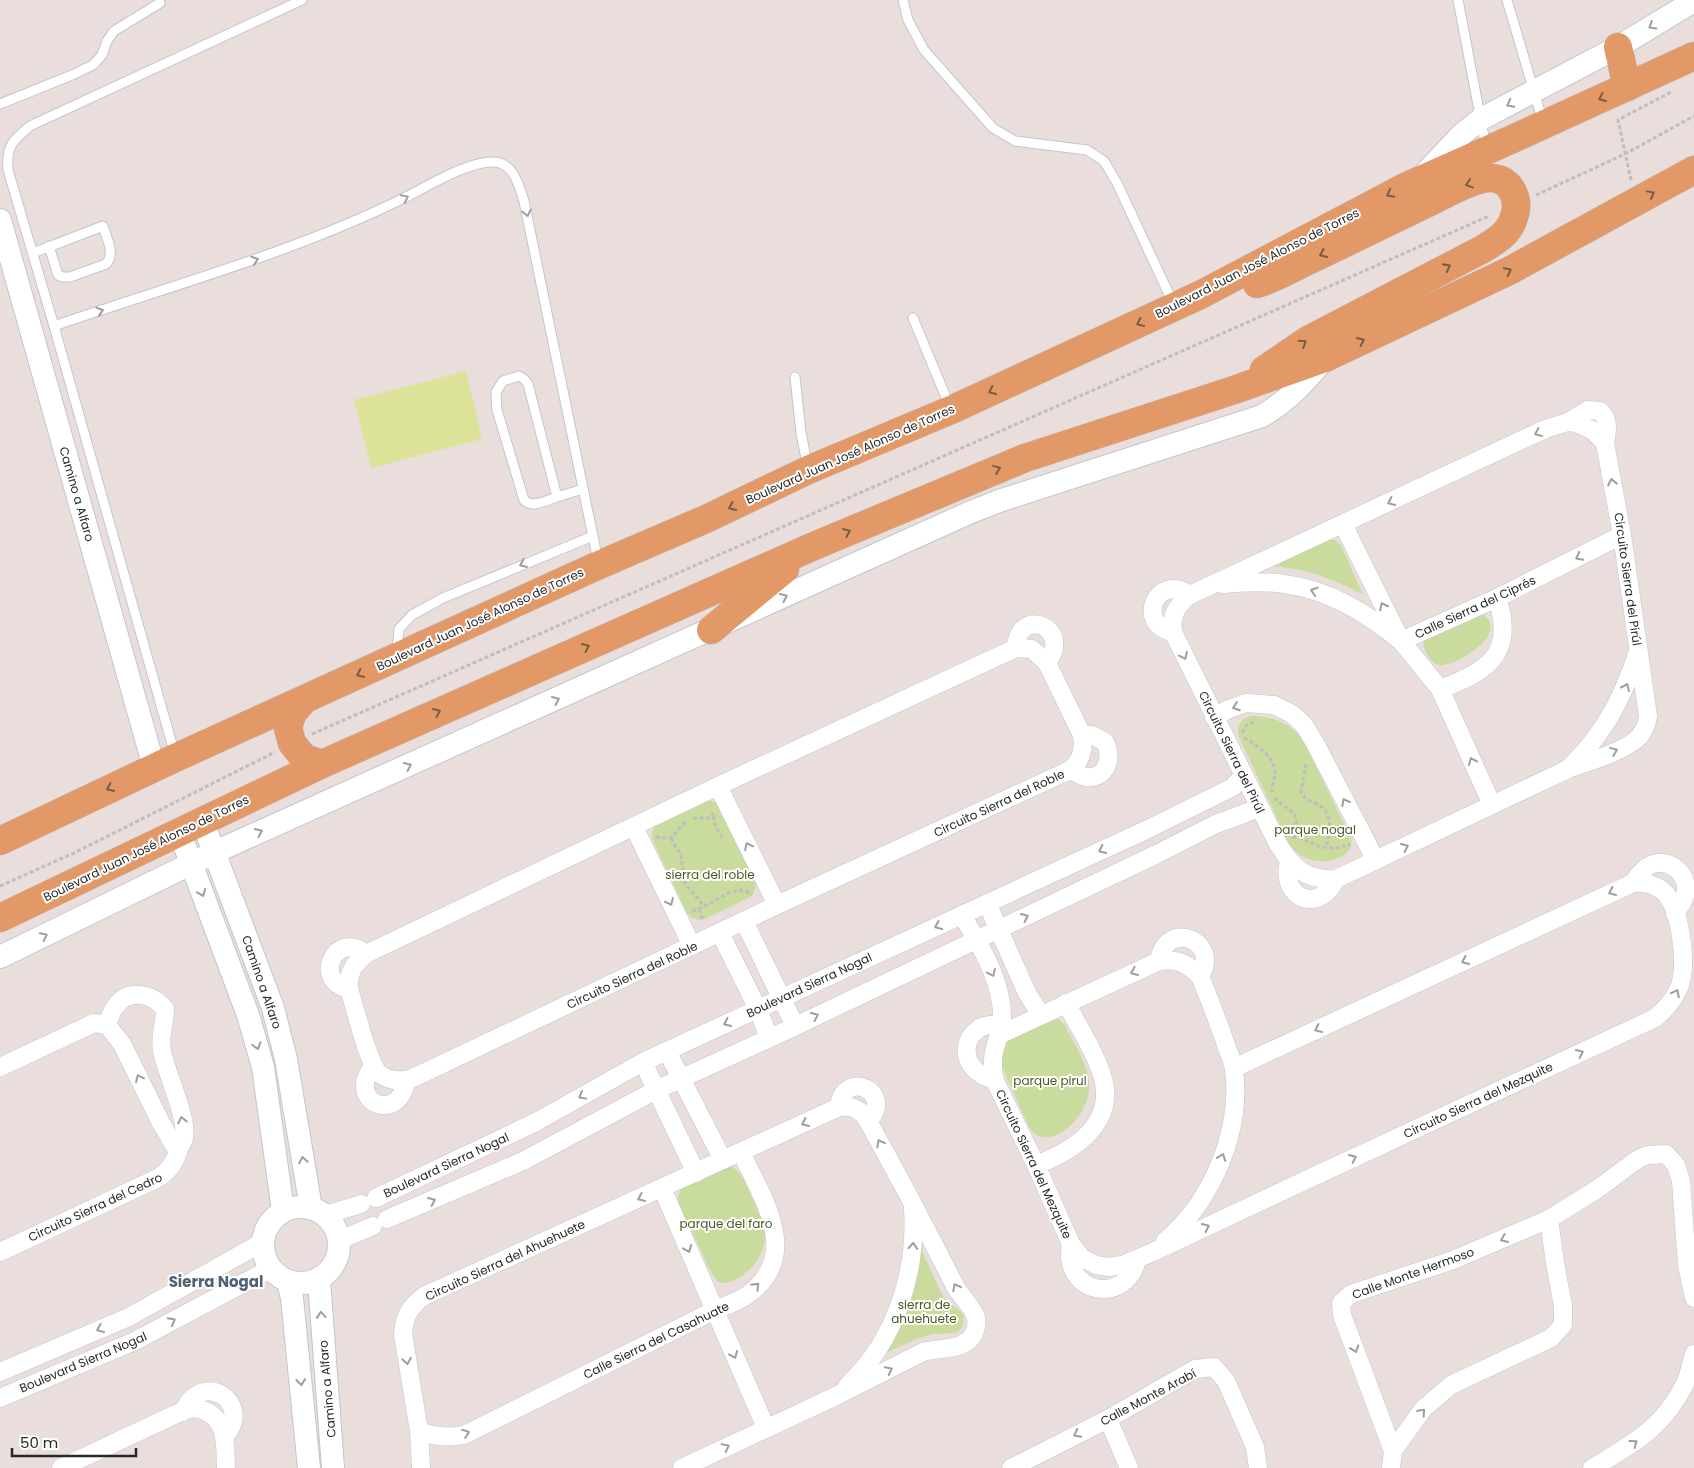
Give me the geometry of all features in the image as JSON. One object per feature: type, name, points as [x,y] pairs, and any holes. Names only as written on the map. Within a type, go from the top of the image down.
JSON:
[{"type":"main road","points":[[1618,47],[1631,99]]},
{"type":"main road","name":"Boulevard Juan José Alonso de Torres","points":[[0,840],[599,565],[706,519],[808,470],[951,410],[1200,295],[1420,179],[1543,124],[1631,99],[1694,56]]},
{"type":"main road","name":"Boulevard Juan José Alonso de Torres","points":[[0,918],[322,764],[814,546],[1026,458],[1325,358],[1508,270],[1694,170]]},
{"type":"main road","points":[[1200,295],[1244,287],[1264,281],[1462,186],[1490,177],[1504,182],[1512,190],[1517,204],[1514,216],[1505,234],[1483,249],[1308,340],[1234,390]]},
{"type":"main road","points":[[710,630],[814,546]]},
{"type":"main road","points":[[302,702],[292,714],[288,728],[292,743],[304,758],[322,764]]},
{"type":"street","points":[[1420,179],[1454,141],[1481,119],[1618,47],[1694,1]]},
{"type":"street","name":"Camino a Alfaro","points":[[0,220],[165,763]]},
{"type":"street","points":[[0,958],[215,852],[999,501],[1262,416],[1280,406],[1293,395],[1325,358]]},
{"type":"street","name":"Circuito Sierra del Pirúl","points":[[1568,422],[1584,425],[1605,443],[1622,536],[1638,651],[1629,680],[1619,702],[1594,741],[1568,769],[1336,879],[1324,880],[1311,876],[1289,862],[1259,808],[1173,632],[1172,621],[1175,611],[1182,601],[1190,595],[1545,429],[1568,422]]},
{"type":"street","points":[[1343,524],[1401,641],[1440,689],[1492,805]]},
{"type":"street","name":"Calle Sierra del Ciprés","points":[[1215,584],[1275,583],[1309,589],[1342,601],[1373,619],[1401,641],[1497,598],[1622,536]]},
{"type":"street","points":[[1440,689],[1461,682],[1480,672],[1491,662],[1503,636],[1502,617],[1497,598]]},
{"type":"street","points":[[1016,648],[1016,640],[1023,628],[1041,624],[1048,628],[1055,640],[1053,654],[1047,663]]},
{"type":"street","points":[[373,1065],[364,1085],[366,1092],[374,1102],[382,1105],[396,1102],[406,1090],[406,1080],[393,1080],[384,1077],[373,1065],[349,989],[349,978],[352,968],[366,954],[718,786],[1016,648],[1032,649],[1047,663],[1082,735],[1092,735],[1105,742],[1110,755],[1109,762],[1100,774],[1086,777],[1070,770]]},
{"type":"street","points":[[1568,769],[1630,744],[1640,736],[1646,726],[1648,706],[1638,651]]},
{"type":"street","points":[[1214,717],[1229,709],[1246,704],[1274,705],[1292,714],[1304,725],[1315,743],[1368,845],[1374,861]]},
{"type":"street","name":"Circuito Sierra del Roble","points":[[406,1080],[777,905],[1070,770],[1076,765],[1081,756],[1082,735]]},
{"type":"street","name":"Boulevard Sierra Nogal","points":[[318,1211],[369,1201],[536,1122],[642,1062],[1163,822],[1233,787],[1243,776]]},
{"type":"street","points":[[718,786],[777,905]]},
{"type":"street","name":"Boulevard Sierra Nogal","points":[[340,1240],[522,1161],[681,1078],[977,940],[1216,824],[1259,808]]},
{"type":"street","name":"Camino a Alfaro","points":[[190,826],[215,852],[273,1008],[286,1059],[318,1211]]},
{"type":"street","name":"Camino a Alfaro","points":[[190,826],[191,864],[248,1015],[263,1067],[283,1211]]},
{"type":"street","points":[[634,827],[692,946]]},
{"type":"street","points":[[1234,1068],[1633,883],[1645,868],[1654,863],[1673,866],[1685,880],[1686,890],[1683,901],[1675,914]]},
{"type":"street","name":"Circuito Sierra del Mezquite","points":[[962,915],[977,940],[1001,996],[1000,1030],[993,1054],[994,1079],[1071,1244],[1082,1258],[1096,1265],[1110,1267],[1122,1265],[1153,1252],[1655,1018],[1667,1008],[1681,984],[1683,948],[1670,899],[1658,887],[1644,882],[1633,883]]},
{"type":"street","points":[[988,903],[1027,993],[1041,1014]]},
{"type":"street","points":[[744,921],[795,1026]]},
{"type":"street","points":[[720,933],[758,1009],[770,1038]]},
{"type":"street","points":[[1158,961],[1163,947],[1169,941],[1184,937],[1191,939],[1198,943],[1205,956],[1205,963],[1200,976]]},
{"type":"street","points":[[994,1079],[986,1078],[973,1069],[966,1055],[966,1047],[969,1040],[979,1028],[986,1024],[1000,1030],[1041,1014],[1158,961],[1181,961],[1200,976],[1234,1068],[1235,1092],[1232,1118],[1227,1144],[1218,1169],[1206,1193],[1173,1234],[1153,1252]]},
{"type":"street","name":"Circuito Sierra del Cedro","points":[[0,1252],[158,1178],[166,1173],[178,1158],[178,1152],[184,1137],[183,1121],[160,1040],[165,1020],[165,1009],[154,998],[147,995],[128,996],[114,1008],[107,1025]]},
{"type":"street","points":[[1036,1166],[1070,1150],[1083,1140],[1098,1122],[1103,1107],[1104,1086],[1101,1073],[1066,1003]]},
{"type":"street","points":[[0,1067],[94,1023],[107,1025],[122,1044],[160,1123],[178,1152]]},
{"type":"street","points":[[667,1051],[724,1160]]},
{"type":"street","points":[[642,1062],[696,1173]]},
{"type":"street","name":"Circuito Sierra del Ahuehuete","points":[[421,1468],[419,1431],[403,1334],[407,1313],[414,1304],[424,1296],[840,1107],[854,1108],[868,1121],[913,1202],[958,1291],[974,1314],[976,1329],[971,1339],[965,1344],[923,1352],[838,1395],[682,1468]]},
{"type":"street","name":"Calle Sierra del Casahuate","points":[[419,1431],[433,1436],[450,1438],[464,1435],[750,1293],[769,1271],[774,1258],[776,1242],[771,1215],[741,1152]]},
{"type":"street","name":"Calle Monte Hermoso","points":[[1392,1460],[1342,1315],[1341,1303],[1351,1294],[1453,1260],[1549,1220],[1596,1190],[1638,1159],[1648,1155],[1666,1154],[1676,1165],[1681,1180],[1687,1265],[1694,1298]]},
{"type":"street","points":[[662,1188],[766,1428]]},
{"type":"street","name":"Circuito Sierra del Ahuehuete","points":[[838,1395],[854,1380],[880,1346],[899,1308],[911,1266],[914,1230],[913,1202]]},
{"type":"street","points":[[302,1207],[318,1211],[334,1226],[340,1240],[336,1263],[319,1280],[309,1283],[288,1282],[278,1277],[270,1269],[264,1256],[263,1242],[269,1224],[283,1211],[302,1207]]},
{"type":"street","name":"Calle Monte Hermoso","points":[[1392,1460],[1423,1409],[1451,1385],[1551,1338],[1563,1325],[1563,1306],[1554,1263],[1552,1228],[1549,1220]]},
{"type":"street","name":"Boulevard Sierra Nogal","points":[[0,1372],[129,1317],[263,1242]]},
{"type":"street","name":"Boulevard Sierra Nogal","points":[[0,1398],[135,1341],[270,1269]]},
{"type":"street","name":"Camino a Alfaro","points":[[319,1280],[333,1468]]},
{"type":"street","name":"Camino a Alfaro","points":[[288,1282],[292,1298],[309,1468]]},
{"type":"street","points":[[1592,1468],[1634,1443],[1662,1420],[1686,1383],[1694,1354]]},
{"type":"street","name":"Calle Monte Arabí","points":[[1011,1468],[1108,1419],[1195,1369],[1214,1367],[1226,1381],[1255,1447],[1258,1468]]},
{"type":"street","points":[[61,1468],[189,1409],[196,1409],[211,1414],[218,1420],[224,1437],[226,1468]]},
{"type":"street","points":[[1108,1419],[1129,1468]]},
{"type":"lane","points":[[165,763],[54,326],[8,170],[7,156],[10,144],[30,126],[302,0]]},
{"type":"lane","points":[[903,0],[908,20],[924,50],[993,128],[1015,141],[1087,150],[1104,161],[1117,184],[1174,307]]},
{"type":"lane","points":[[1458,0],[1487,150]]},
{"type":"lane","points":[[1507,0],[1543,124]]},
{"type":"lane","points":[[0,104],[93,65],[102,55],[107,41],[114,31],[160,3]]},
{"type":"lane","points":[[54,326],[296,245],[398,201],[474,165],[496,162],[505,164],[516,179],[524,201],[599,565]]},
{"type":"lane","points":[[32,253],[49,246],[103,226],[111,254],[110,260],[106,264],[70,277],[64,277],[58,275],[49,246]]},
{"type":"lane","points":[[913,318],[951,410]]},
{"type":"lane","points":[[557,497],[528,384],[518,376],[503,381],[496,392],[496,410],[524,500],[527,504],[532,505],[583,489]]},
{"type":"lane","points":[[795,377],[801,433],[808,470]]},
{"type":"lane","points":[[397,658],[399,629],[412,615],[452,594],[593,536]]},
{"type":"path","points":[[1632,182],[1618,120],[1631,99],[1674,91]]},
{"type":"path","points":[[0,886],[76,852],[292,743],[546,633],[1517,204],[1625,154],[1694,116]]},
{"type":"path","points":[[1262,721],[1246,726],[1240,737],[1255,745],[1274,763],[1275,772],[1272,791],[1277,800],[1293,812],[1296,822],[1294,837]]},
{"type":"path","points":[[1306,757],[1301,792],[1305,798],[1319,805],[1328,813],[1330,823],[1326,848]]},
{"type":"path","points":[[671,838],[684,823],[692,818],[711,817],[716,807]]},
{"type":"path","points":[[652,839],[660,836],[671,838]]},
{"type":"path","points":[[1287,839],[1294,837],[1326,848],[1340,848],[1352,844]]},
{"type":"path","points":[[671,838],[681,856],[685,884],[702,902],[703,920]]},
{"type":"path","points":[[687,913],[739,890],[752,895]]},
{"type":"green space","points":[[466,371],[482,439],[371,468],[354,400]]},
{"type":"green space","points":[[1328,539],[1335,540],[1341,545],[1363,595],[1318,575],[1295,569],[1270,566]]},
{"type":"green space","points":[[1480,613],[1489,621],[1490,629],[1486,638],[1478,647],[1457,661],[1439,665],[1432,661],[1424,649],[1424,640]]},
{"type":"green space","name":"parque nogal","points":[[1252,716],[1280,721],[1292,728],[1302,738],[1351,838],[1349,850],[1344,855],[1332,860],[1312,860],[1299,854],[1289,844],[1239,737],[1238,729],[1240,723]]},
{"type":"green space","name":"sierra del roble","points":[[708,800],[718,803],[756,884],[754,892],[750,897],[705,919],[697,920],[687,913],[652,839],[652,833],[656,824]]},
{"type":"green space","name":"parque pirul","points":[[1055,1017],[1065,1025],[1083,1060],[1088,1074],[1089,1091],[1087,1101],[1074,1122],[1060,1134],[1043,1137],[1036,1134],[1029,1127],[998,1058],[998,1044]]},
{"type":"green space","name":"parque del faro","points":[[728,1165],[739,1173],[744,1181],[764,1226],[765,1242],[760,1256],[750,1269],[735,1279],[723,1283],[717,1281],[711,1272],[679,1205],[678,1198],[681,1188]]},
{"type":"green space","name":"sierra de ahuehuete","points":[[918,1242],[941,1293],[946,1300],[963,1314],[963,1325],[956,1333],[933,1334],[916,1339],[873,1359]]},
{"type":"district","name":"Sierra Nogal","points":[[216,1281]]}]
